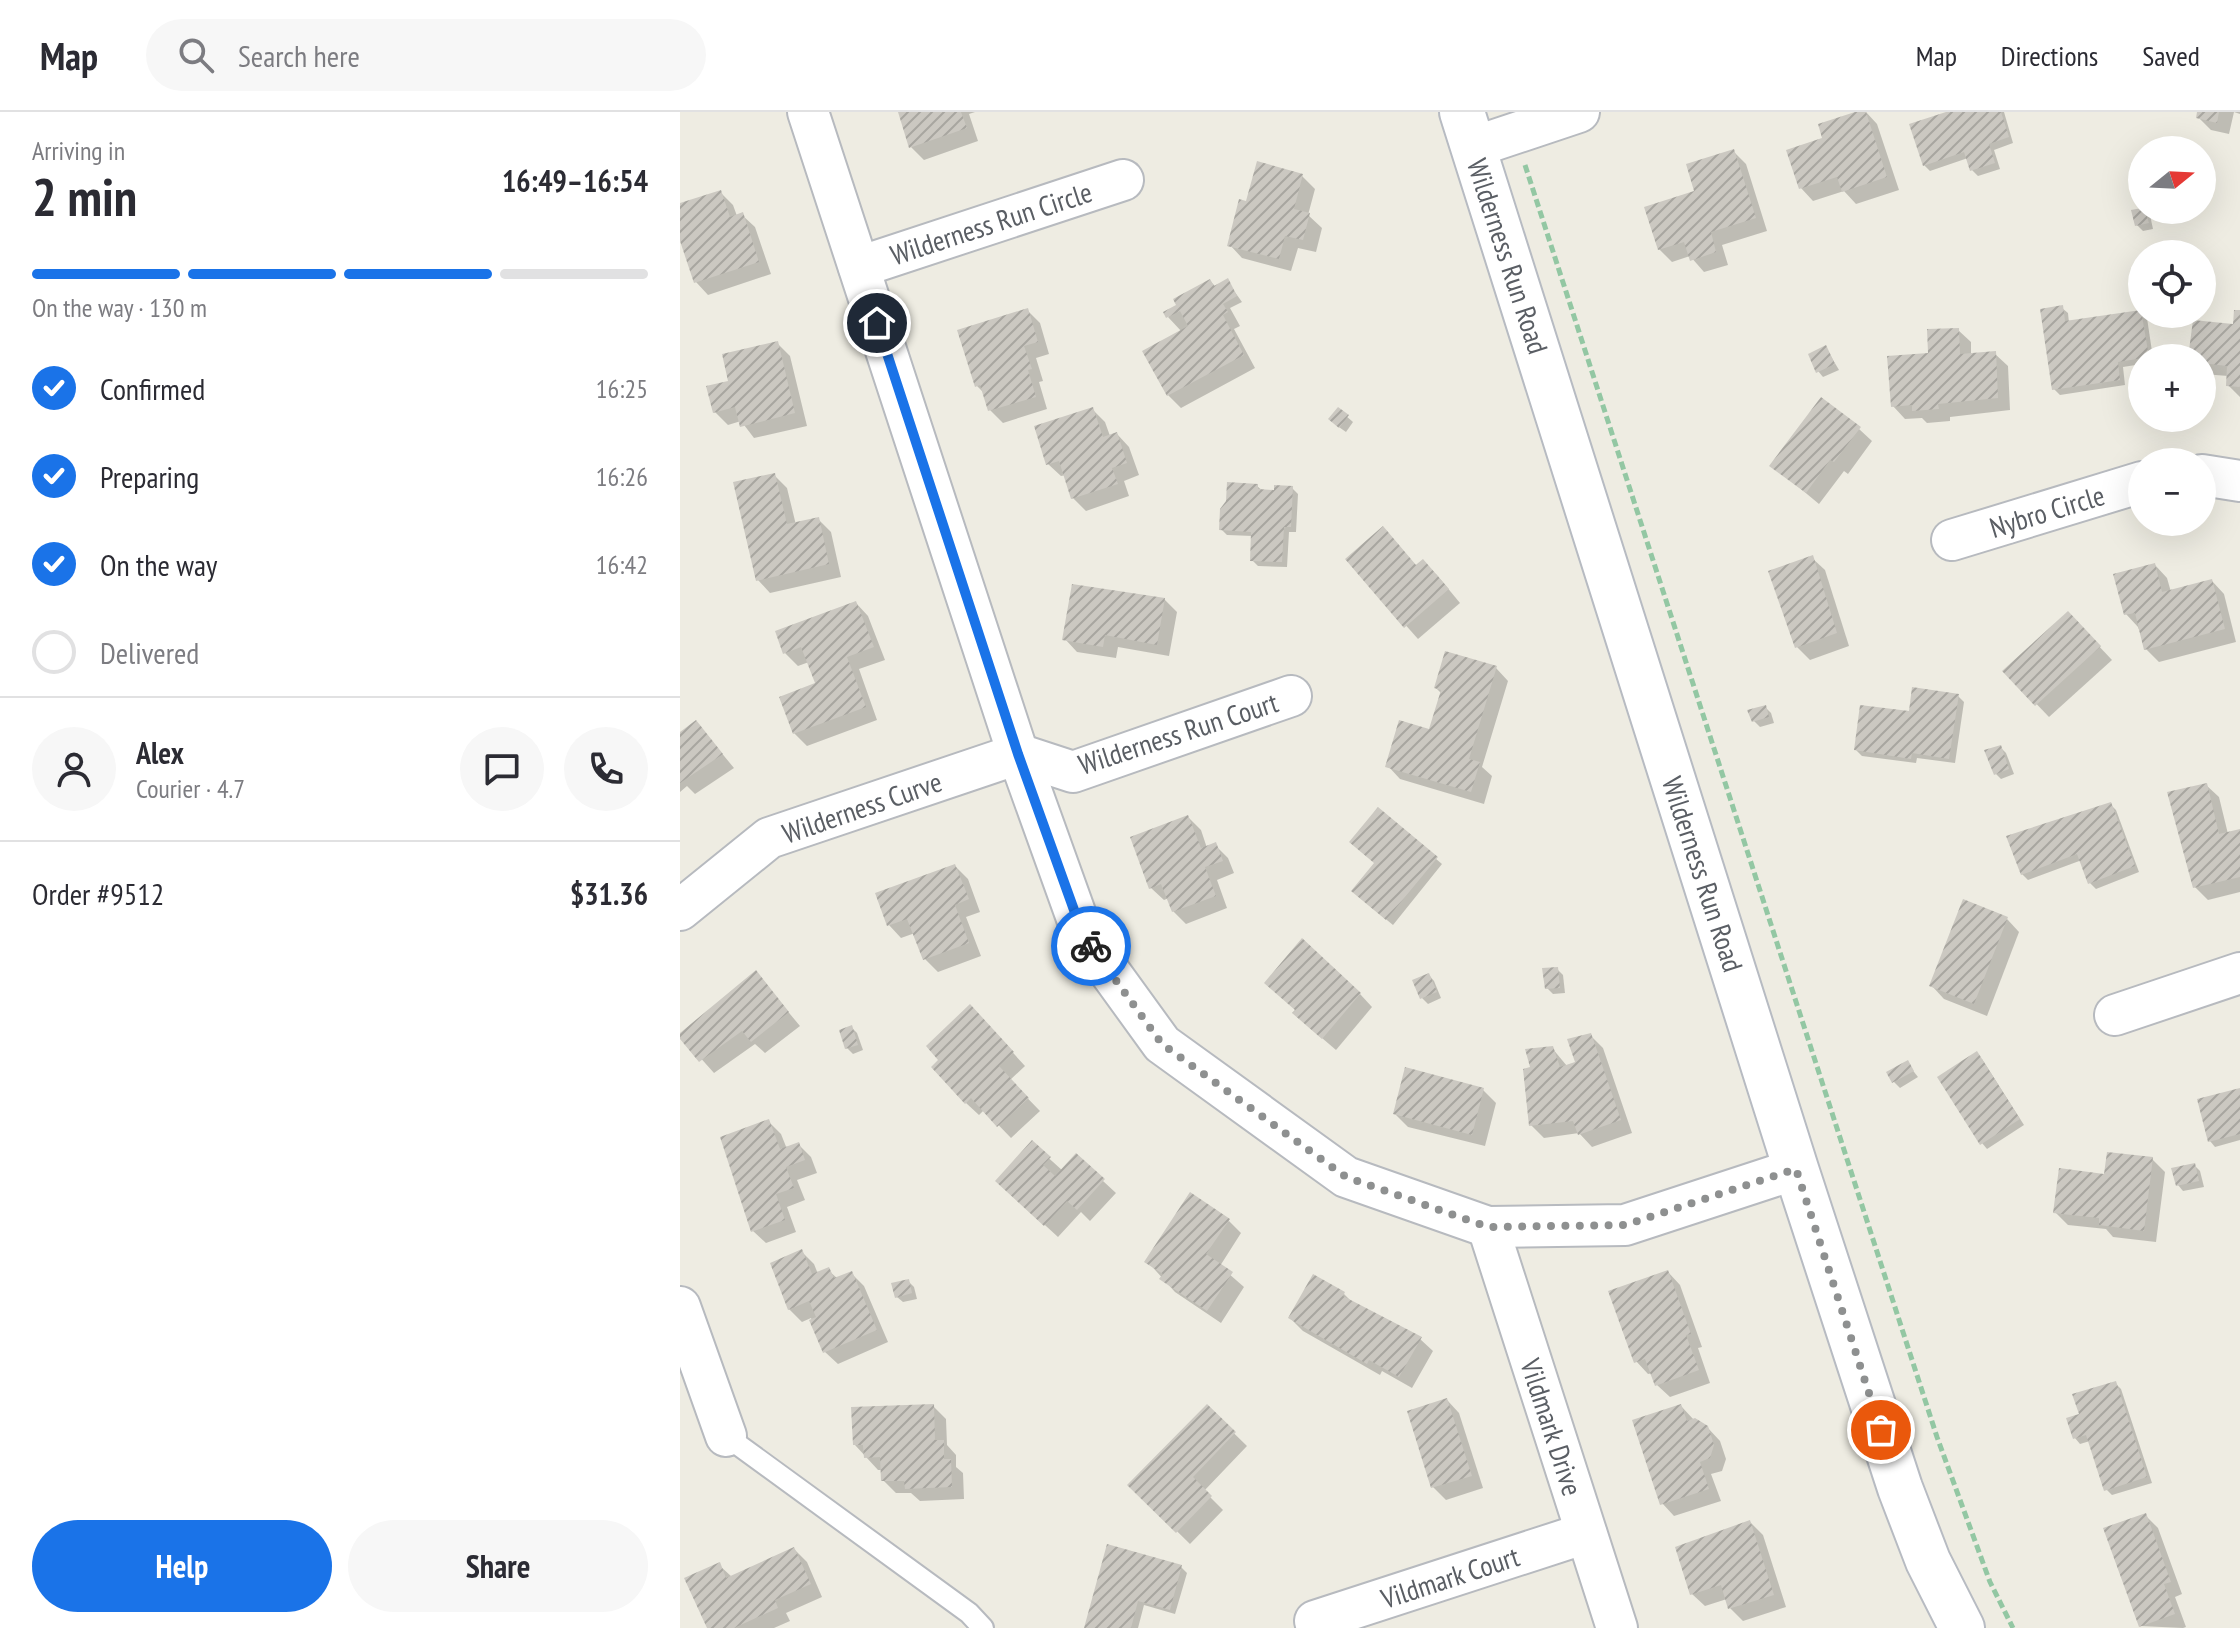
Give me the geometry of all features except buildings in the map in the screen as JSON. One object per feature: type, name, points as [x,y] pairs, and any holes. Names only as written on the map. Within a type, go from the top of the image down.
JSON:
[{"type":"street","points":[[808,112],[1018,754],[1083,935],[1162,1044],[1346,1177],[1488,1227],[1625,1225],[1796,1169]]},
{"type":"street","points":[[1468,130],[1514,134],[1579,112]]},
{"type":"street","name":"Wilderness Run Road","points":[[1468,130],[1796,1169],[1900,1488],[1928,1561],[1962,1628]]},
{"type":"street","name":"Wilderness Run Circle","points":[[859,267],[1123,180]]},
{"type":"street","points":[[2216,477],[2240,481]]},
{"type":"street","name":"Nybro Circle","points":[[1952,540],[2128,486]]},
{"type":"street","name":"Wilderness Run Court","points":[[1018,754],[1073,772],[1291,696]]},
{"type":"street","name":"Wilderness Curve","points":[[680,910],[769,838],[1018,754]]},
{"type":"street","points":[[2115,1015],[2240,973]]},
{"type":"street","name":"Vildmark Drive","points":[[1488,1227],[1617,1628]]},
{"type":"street","points":[[680,1307],[726,1436]]},
{"type":"street","name":"Vildmark Court","points":[[1315,1621],[1586,1533]]},
{"type":"lane","points":[[726,1436],[969,1613],[983,1628]]},
{"type":"path","points":[[1514,134],[1937,1437],[1990,1582],[2013,1628]]},
{"type":"way so far","points":[[1091,946],[1162,1044],[1346,1177],[1488,1227],[1625,1225],[1796,1169],[1881,1430]]},
{"type":"route","points":[[877,323],[1018,754],[1083,935],[1091,946]]}]
